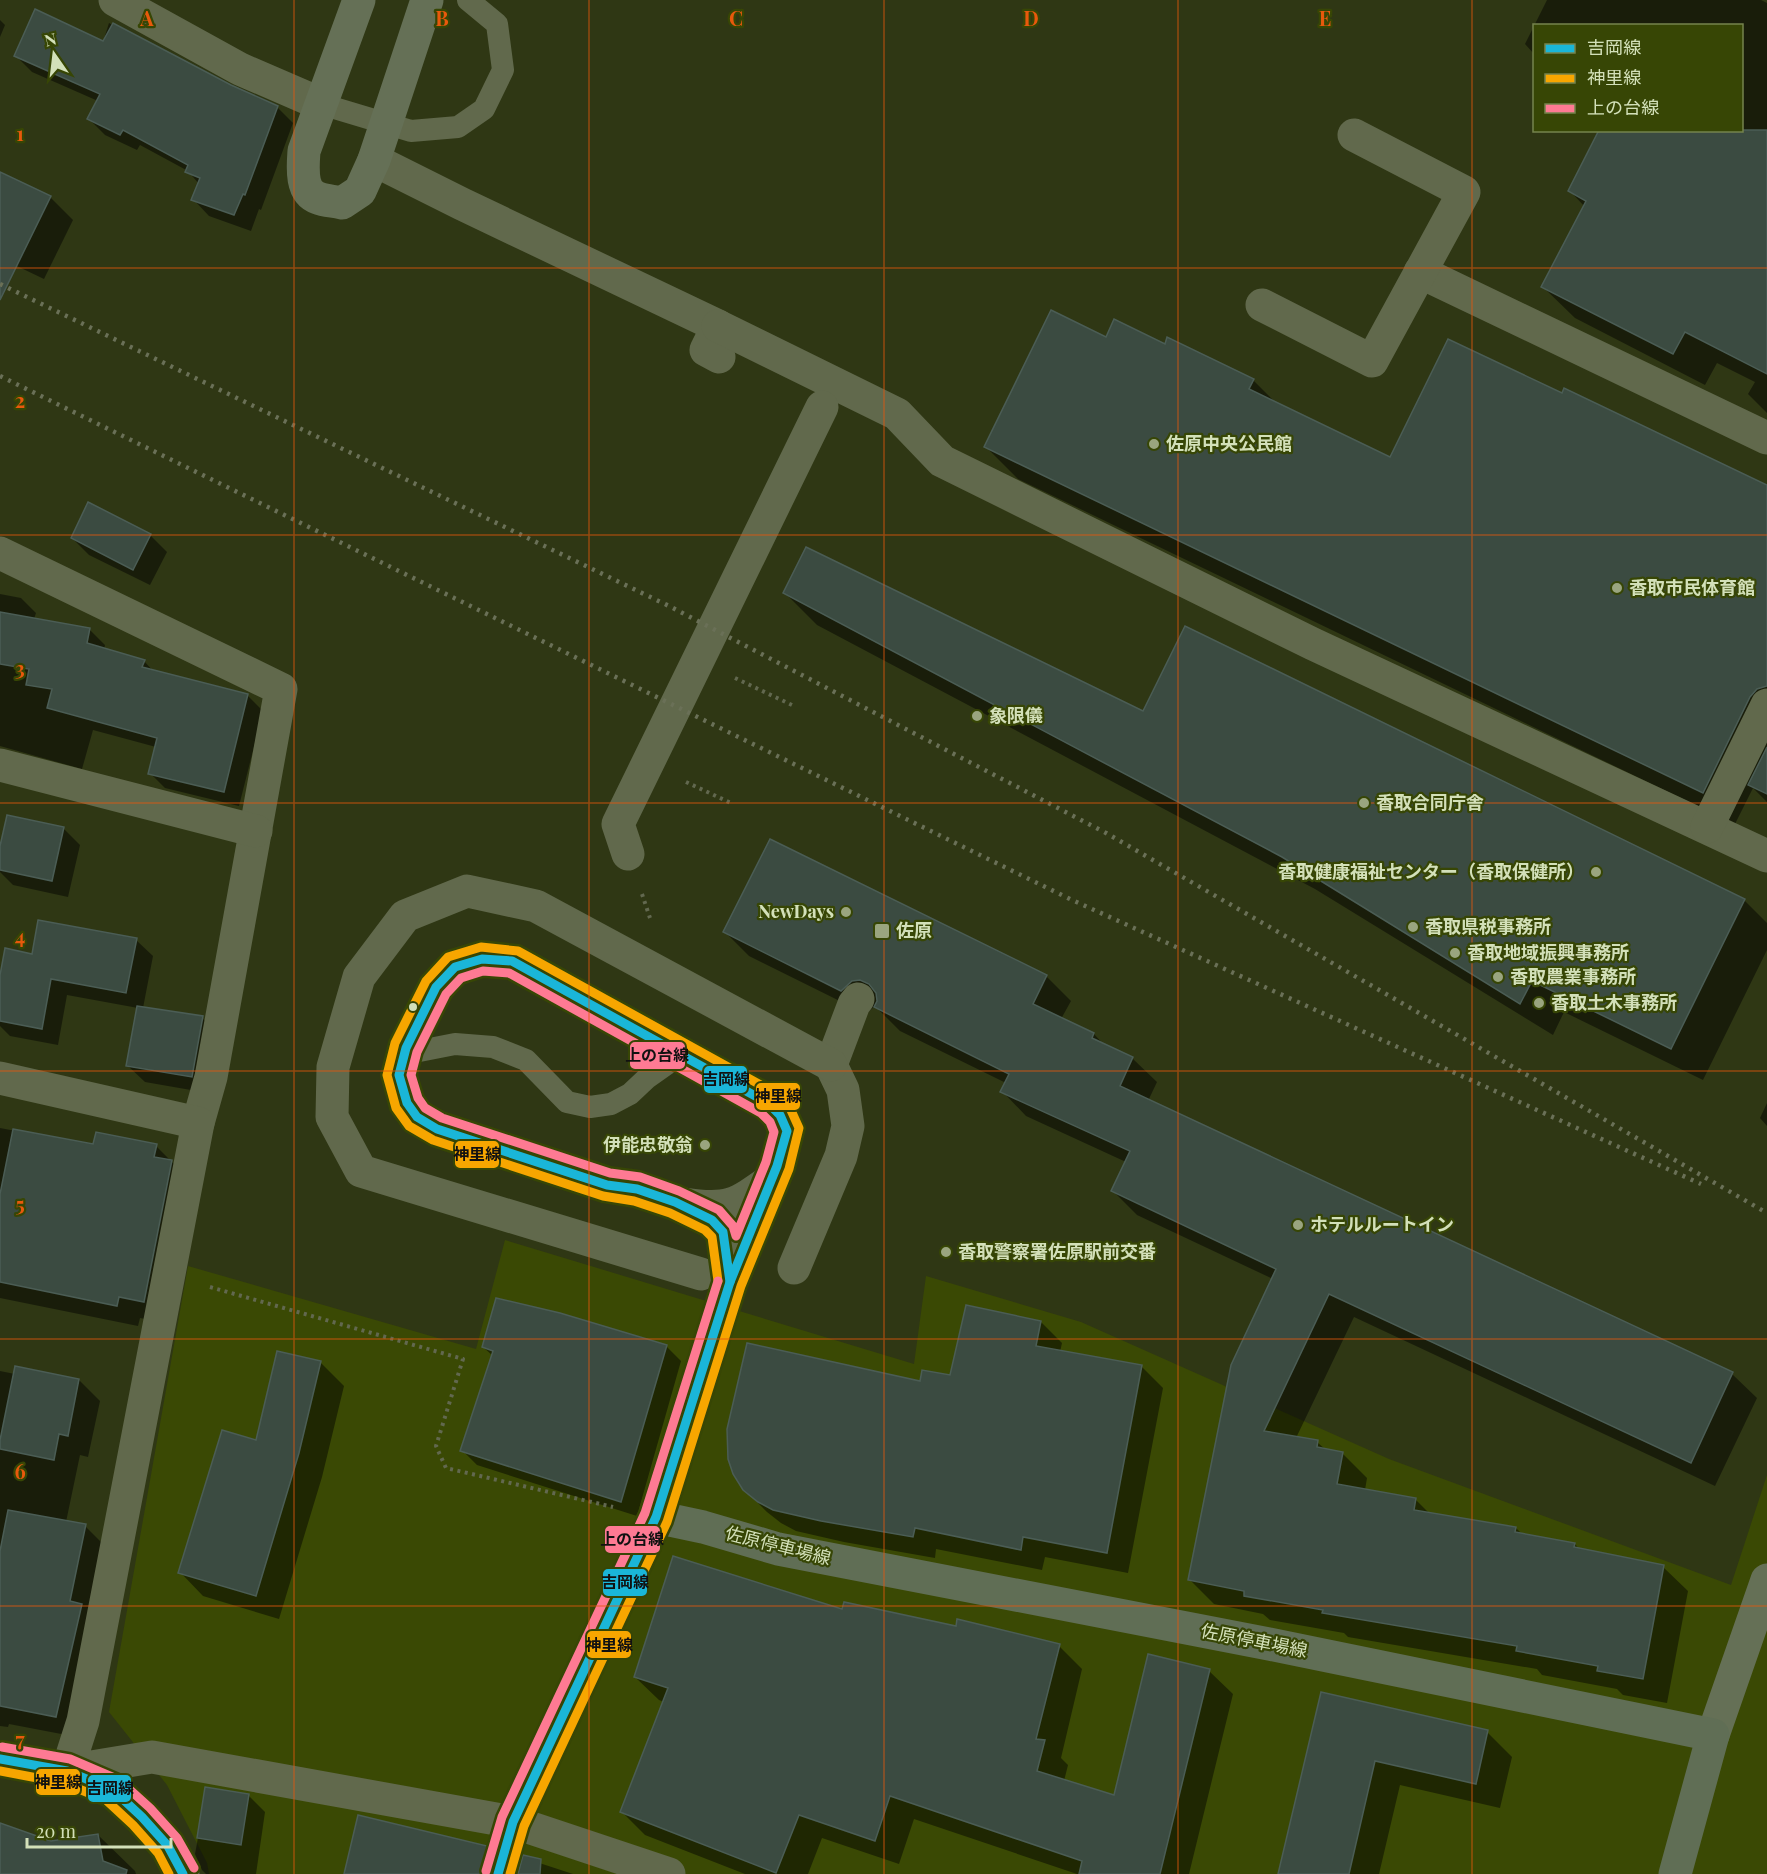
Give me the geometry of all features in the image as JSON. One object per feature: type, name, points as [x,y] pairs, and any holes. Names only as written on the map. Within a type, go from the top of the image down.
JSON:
[{"type":"main road","name":"佐原停車場線","points":[[656,1517],[703,1527],[778,1550],[1269,1644],[1713,1735]]},
{"type":"main road","points":[[1675,1874],[1713,1735]]},
{"type":"main road","points":[[0,1759],[67,1771],[113,1790],[168,1846],[183,1874]]},
{"type":"street","points":[[115,0],[240,69],[321,104]]},
{"type":"street","points":[[359,0],[303,151],[303,174],[307,188],[316,198],[342,203],[360,192],[374,160],[427,0]]},
{"type":"street","points":[[1263,305],[1372,361],[1464,192],[1354,135]]},
{"type":"street","points":[[374,160],[462,204],[719,341],[897,414],[942,461],[1313,644],[1767,856]]},
{"type":"street","points":[[1420,272],[1767,438]]},
{"type":"street","points":[[628,854],[618,824],[822,407]]},
{"type":"street","points":[[0,553],[281,689],[211,1077],[198,1124],[83,1721],[67,1771],[152,1757],[513,1822],[669,1874]]},
{"type":"street","points":[[1707,827],[1767,705]]},
{"type":"street","points":[[0,765],[256,831]]},
{"type":"street","points":[[715,1278],[360,1171],[332,1117],[333,1067],[359,977],[405,916],[467,891],[536,906],[659,962],[831,1065],[843,1090],[848,1125],[841,1156],[794,1268]]},
{"type":"street","points":[[498,1874],[513,1822],[656,1517],[715,1278],[723,1232],[712,1220],[675,1202],[637,1189],[607,1185],[437,1129],[417,1117],[406,1103],[399,1075],[404,1054],[436,987],[455,967],[482,959],[512,961],[768,1103],[780,1115],[787,1131],[771,1180],[715,1278]]},
{"type":"street","points":[[831,1065],[854,1004],[858,999]]},
{"type":"street","points":[[0,1078],[198,1124]]},
{"type":"street","points":[[675,1202],[705,1207],[728,1206],[743,1200],[771,1180]]},
{"type":"street","points":[[1713,1735],[1767,1580]]},
{"type":"lane","points":[[321,104],[411,131],[458,127],[484,110],[503,70],[497,24],[468,0]]},
{"type":"lane","points":[[404,1054],[455,1044],[493,1047],[526,1060],[567,1102],[590,1107],[611,1104],[630,1094],[646,1078],[681,1054]]},
{"type":"path","points":[[735,678],[794,706]]},
{"type":"path","points":[[684,781],[733,804]]},
{"type":"path","points":[[628,854],[659,962]]},
{"type":"path","points":[[169,1275],[463,1359],[436,1446],[446,1468],[656,1517]]},
{"type":"shaded area","points":[[505,1240],[914,1364],[926,1276],[1081,1322],[1389,1459],[1731,1585],[1767,1475],[1767,1874],[209,1874],[207,1863],[167,1785],[109,1712],[188,1266],[476,1349]]},
{"type":"building","points":[[35,9],[103,41],[113,23],[231,85],[278,106],[245,195],[243,194],[234,215],[191,200],[200,178],[185,172],[188,165],[123,130],[120,135],[87,119],[100,94],[14,56]]},
{"type":"building","points":[[1767,130],[1767,374],[1685,332],[1673,354],[1541,287],[1586,201],[1568,191],[1598,132]]},
{"type":"building","points":[[0,172],[51,196],[0,300]]},
{"type":"building","points":[[1051,310],[1106,337],[1114,319],[1165,344],[1167,337],[1254,379],[1249,389],[1390,457],[1448,339],[1562,393],[1564,388],[1767,485],[1767,686],[1757,689],[1750,697],[1703,793],[984,447]]},
{"type":"building","points":[[88,502],[151,534],[133,570],[71,538]]},
{"type":"building","name":"香取合同庁舎","points":[[806,547],[1143,711],[1185,626],[1745,899],[1671,1049],[1532,981],[1520,1004],[1282,857],[783,593]]},
{"type":"building","points":[[0,612],[90,628],[87,643],[145,660],[142,667],[248,694],[224,792],[148,774],[157,738],[47,708],[52,689],[26,685],[29,669],[0,664]]},
{"type":"building","points":[[1767,747],[1767,794],[1748,785]]},
{"type":"building","points":[[7,815],[64,827],[52,881],[0,870],[0,846]]},
{"type":"building","points":[[770,839],[1047,975],[1033,1004],[1094,1033],[1092,1038],[1133,1057],[1120,1086],[1733,1372],[1691,1463],[1329,1294],[1264,1431],[1318,1440],[1317,1447],[1343,1452],[1337,1484],[1416,1498],[1414,1510],[1516,1527],[1515,1532],[1575,1543],[1574,1547],[1664,1565],[1643,1679],[1597,1671],[1598,1666],[1516,1651],[1517,1646],[1322,1613],[1323,1610],[1244,1596],[1244,1591],[1188,1580],[1231,1365],[1276,1269],[1111,1191],[1130,1151],[1000,1092],[1009,1074],[874,1007],[877,1001],[876,993],[869,984],[860,980],[852,981],[841,991],[723,932]]},
{"type":"building","points":[[38,920],[137,938],[126,993],[51,979],[42,1029],[0,1021],[0,975],[5,948],[32,954]]},
{"type":"building","points":[[137,1006],[203,1016],[192,1077],[126,1066]]},
{"type":"building","points":[[13,1129],[93,1144],[96,1132],[157,1144],[154,1157],[172,1160],[144,1302],[119,1297],[117,1306],[0,1282],[0,1194]]},
{"type":"building","points":[[496,1298],[560,1313],[667,1345],[621,1502],[460,1451],[493,1351],[482,1347]]},
{"type":"building","points":[[966,1305],[1041,1321],[1036,1346],[1142,1365],[1107,1553],[1023,1537],[1021,1550],[915,1528],[913,1537],[773,1510],[743,1490],[733,1474],[728,1459],[727,1429],[747,1343],[920,1381],[922,1370],[950,1375]]},
{"type":"building","points":[[277,1351],[321,1361],[299,1453],[256,1596],[178,1573],[222,1430],[256,1440]]},
{"type":"building","points":[[15,1366],[79,1379],[68,1436],[59,1434],[54,1460],[0,1449]]},
{"type":"building","points":[[8,1510],[86,1524],[70,1601],[82,1604],[56,1717],[0,1706],[0,1551]]},
{"type":"building","points":[[673,1556],[842,1609],[844,1602],[956,1626],[957,1619],[1060,1644],[1036,1739],[1045,1740],[1037,1771],[1114,1795],[1148,1654],[1210,1669],[1160,1874],[1079,1874],[1082,1861],[890,1796],[875,1841],[799,1815],[776,1873],[620,1812],[668,1688],[634,1677]]},
{"type":"building","points":[[1321,1692],[1488,1730],[1476,1784],[1375,1761],[1349,1874],[1278,1874]]},
{"type":"building","points":[[205,1787],[249,1794],[241,1845],[197,1838]]},
{"type":"building","points":[[358,1815],[487,1846],[480,1874],[344,1874]]},
{"type":"building","points":[[0,1823],[51,1841],[98,1834],[103,1861],[127,1870],[126,1874],[0,1874]]},
{"type":"building","points":[[523,1855],[541,1859],[540,1874],[518,1874]]},
{"type":"railway","points":[[0,284],[669,606],[1106,833],[1767,1213]]},
{"type":"railway","points":[[0,376],[1072,900],[1701,1184]]},
{"type":"transit line","name":"神里線","points":[[510,1874],[524,1826],[667,1522],[741,1286],[789,1169],[799,1128],[790,1108],[775,1093],[518,951],[481,947],[448,957],[426,981],[395,1043],[387,1075],[396,1108],[409,1126],[433,1140],[603,1196],[634,1201],[670,1213],[705,1230],[712,1237],[718,1281]]},
{"type":"transit line","name":"吉岡線","points":[[482,959],[512,961],[768,1103],[780,1115],[787,1131],[777,1166],[730,1282],[723,1232],[712,1220],[675,1202],[637,1189],[607,1185],[437,1129],[417,1117],[407,1103],[399,1075],[406,1048],[436,987],[455,967],[482,959]]},
{"type":"transit line","name":"上の台線","points":[[483,971],[509,973],[761,1113],[770,1122],[774,1132],[766,1162],[736,1236],[733,1226],[719,1210],[679,1191],[640,1177],[610,1173],[442,1118],[425,1108],[418,1098],[411,1075],[417,1052],[446,994],[461,978],[483,971]]},
{"type":"transit line","name":"上の台線","points":[[486,1871],[502,1817],[645,1513],[718,1281]]},
{"type":"transit line","name":"吉岡線","points":[[498,1874],[513,1822],[656,1517],[730,1282]]},
{"type":"transit line","name":"上の台線","points":[[2,1747],[70,1759],[119,1780],[150,1808],[177,1838],[194,1868]]},
{"type":"transit line","name":"吉岡線","points":[[0,1759],[67,1771],[113,1790],[168,1846],[183,1874]]},
{"type":"transit line","name":"神里線","points":[[0,1771],[64,1783],[106,1800],[158,1853],[169,1874]]},
{"type":"place","name":"佐原中央公民館","points":[[1154,444]]},
{"type":"place","name":"香取市民体育館","points":[[1617,588]]},
{"type":"place","name":"象限儀","points":[[977,716]]},
{"type":"place","name":"香取合同庁舎","points":[[1364,803]]},
{"type":"place","name":"香取健康福祉センター（香取保健所）","points":[[1596,872]]},
{"type":"place","name":"NewDays","points":[[846,912]]},
{"type":"place","name":"香取県税事務所","points":[[1413,927]]},
{"type":"place","name":"佐原","points":[[882,931]]},
{"type":"place","name":"香取地域振興事務所","points":[[1455,953]]},
{"type":"place","name":"香取農業事務所","points":[[1498,977]]},
{"type":"place","name":"香取土木事務所","points":[[1539,1003]]},
{"type":"place","name":"伊能忠敬翁","points":[[705,1145]]},
{"type":"place","name":"ホテルルートイン","points":[[1298,1225]]},
{"type":"place","name":"香取警察署佐原駅前交番","points":[[946,1252]]}]
